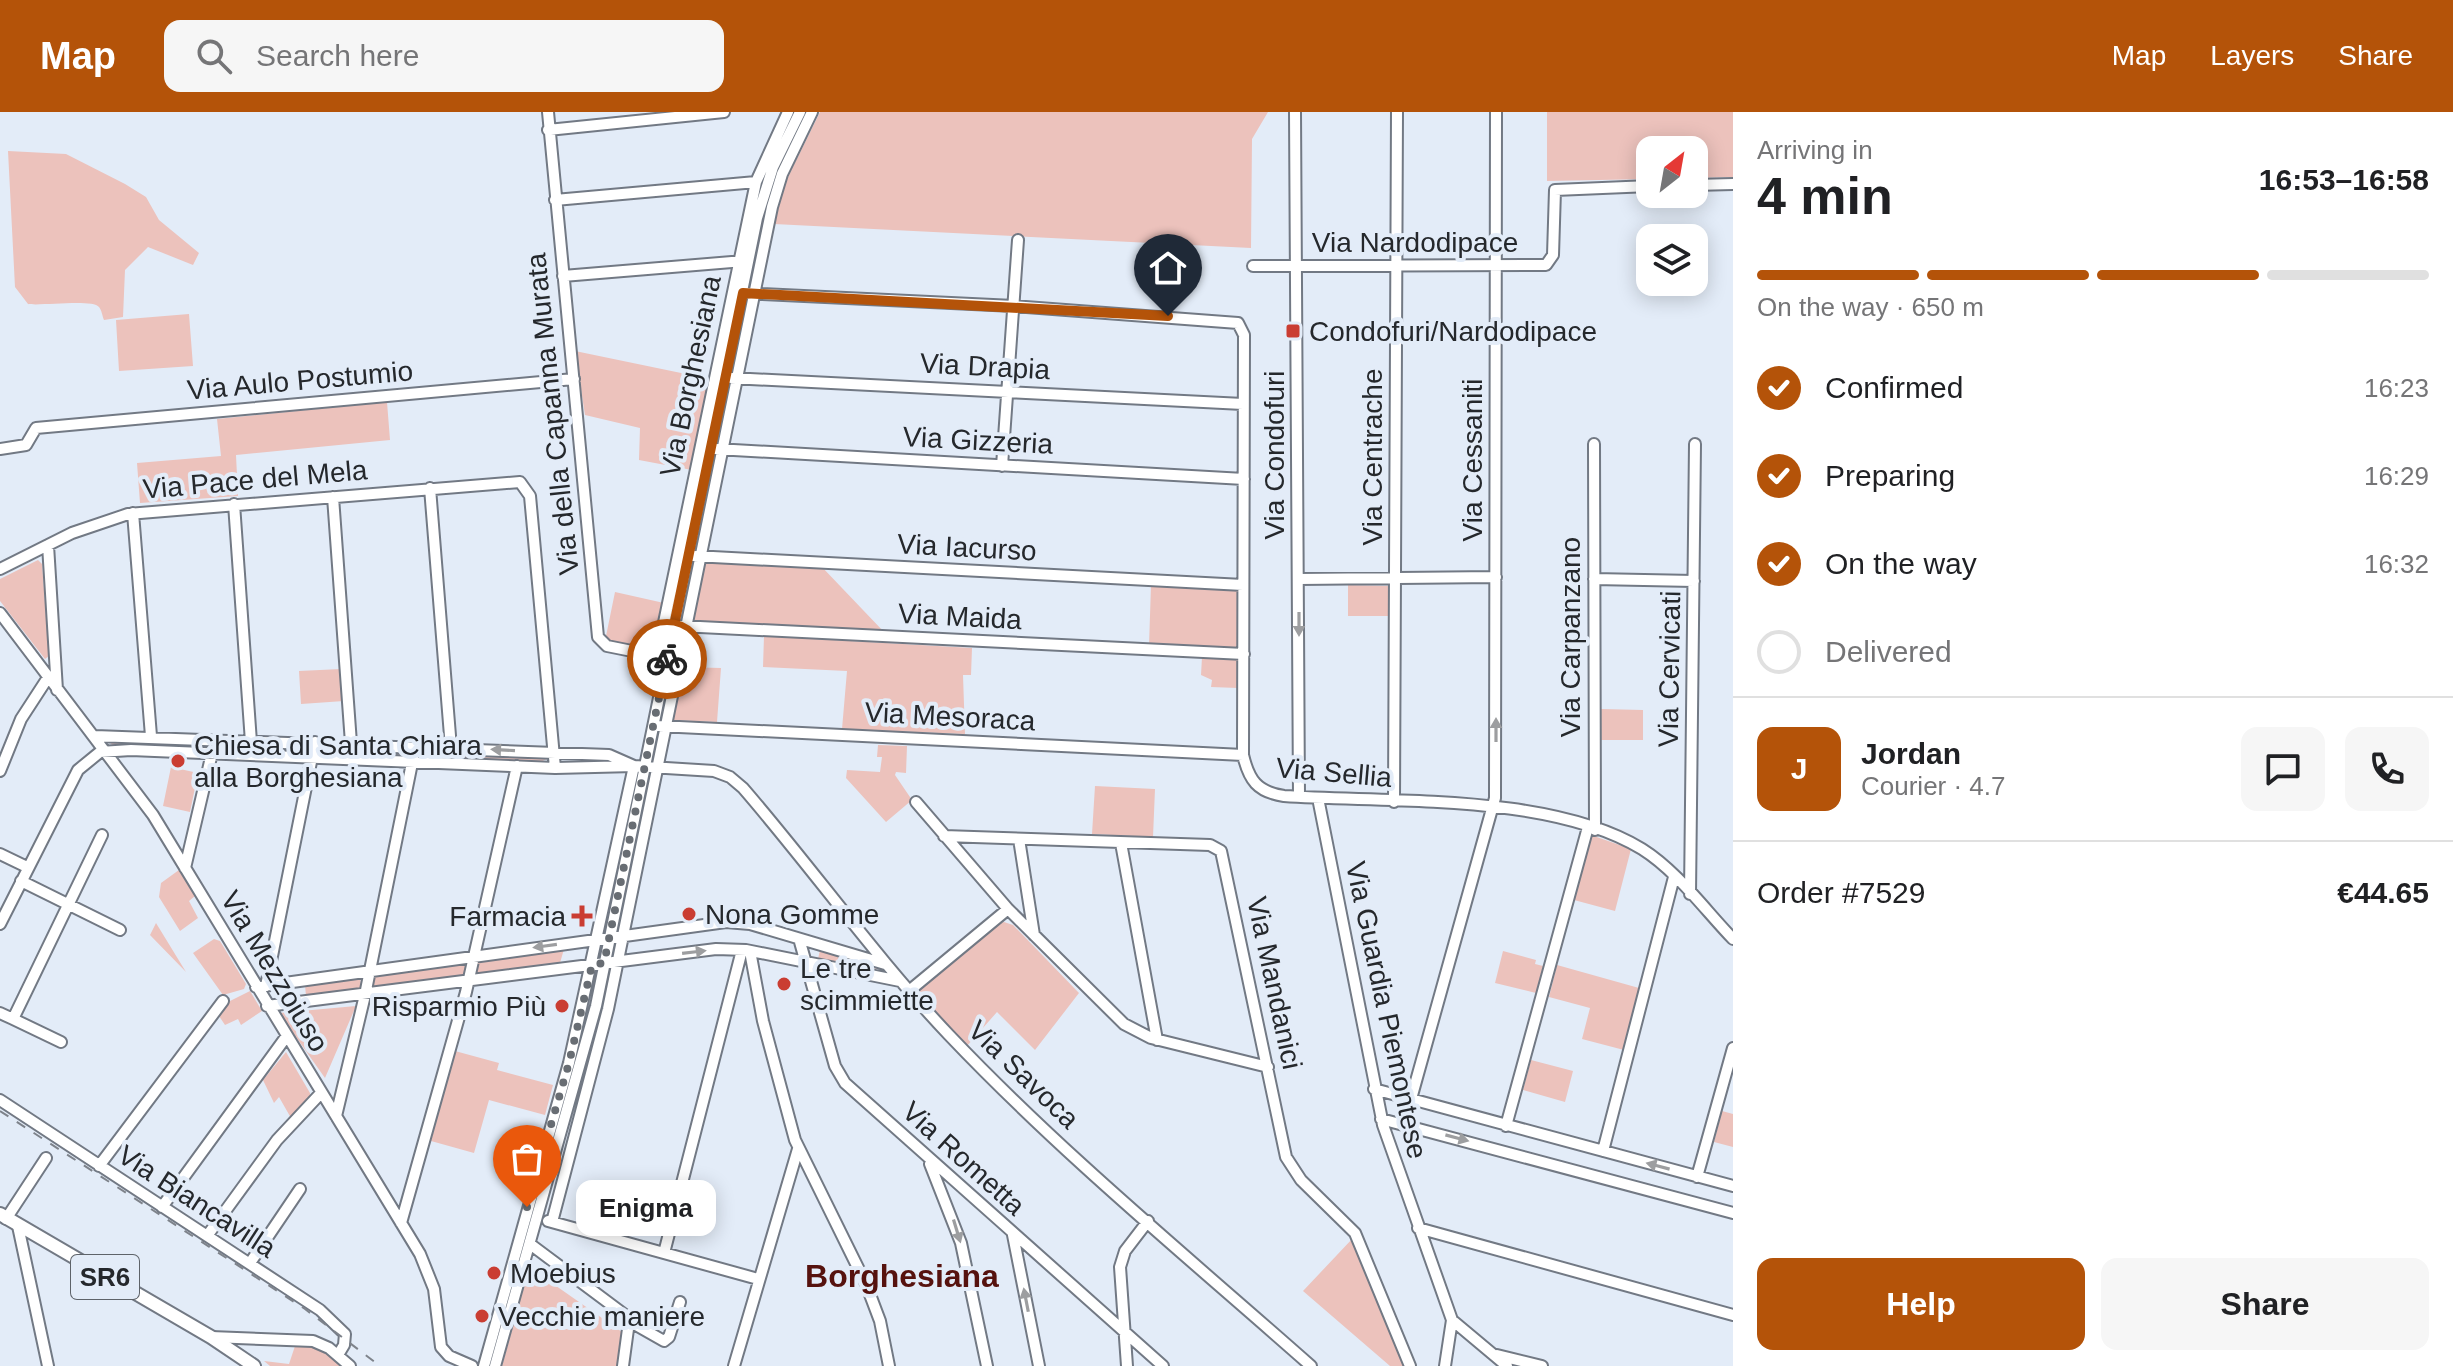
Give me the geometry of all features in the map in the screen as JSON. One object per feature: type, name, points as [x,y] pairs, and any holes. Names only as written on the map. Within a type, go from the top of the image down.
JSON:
[{"type":"main road","name":"SR6","points":[[3,1217],[211,1337],[254,1366]]},
{"type":"street","name":"Via della Capanna Murata","points":[[548,112],[598,637],[607,646],[662,657]]},
{"type":"street","points":[[548,130],[724,112]]},
{"type":"street","name":"Via Borghesiana","points":[[659,726],[662,657],[744,261],[756,182],[788,112]]},
{"type":"street","name":"Via Borghesiana","points":[[484,1366],[569,1063],[597,938],[659,726],[716,449],[725,378],[748,293],[773,167],[800,112]]},
{"type":"street","name":"Via Borghesiana","points":[[716,449],[737,378],[748,293],[744,261],[766,206],[812,112]]},
{"type":"street","name":"Via Condofuri","points":[[1295,112],[1299,797]]},
{"type":"street","name":"Via Centrache","points":[[1394,802],[1397,112]]},
{"type":"street","name":"Via Cessaniti","points":[[1411,1099],[1495,798],[1496,112]]},
{"type":"street","points":[[555,200],[756,182]]},
{"type":"street","points":[[1708,185],[1733,184]]},
{"type":"street","name":"Via Nardodipace","points":[[1253,266],[1496,266],[1550,263],[1554,254],[1552,198],[1557,188],[1636,186]]},
{"type":"street","points":[[1002,466],[1018,240]]},
{"type":"street","points":[[563,276],[744,261]]},
{"type":"street","points":[[748,293],[1014,306]]},
{"type":"street","name":"Via Sellia","points":[[1014,306],[1230,321],[1240,325],[1244,335],[1243,755],[1249,776],[1257,787],[1272,794],[1299,797],[1492,807],[1591,828],[1642,849],[1674,877],[1733,939]]},
{"type":"street","name":"Via Drapia","points":[[725,378],[1243,404]]},
{"type":"street","name":"Via Aulo Postumio","points":[[0,449],[26,445],[31,431],[574,379]]},
{"type":"street","name":"Via Carpanzano","points":[[1506,1126],[1591,828],[1594,444]]},
{"type":"street","name":"Via Cervicati","points":[[1690,894],[1695,444]]},
{"type":"street","name":"Via Gizzeria","points":[[716,449],[1244,479]]},
{"type":"street","name":"Via Pace del Mela","points":[[0,569],[109,519],[133,513],[512,481],[524,485],[530,494],[555,752]]},
{"type":"street","points":[[430,488],[451,748]]},
{"type":"street","points":[[333,497],[351,743]]},
{"type":"street","points":[[234,504],[251,742]]},
{"type":"street","points":[[133,513],[151,736]]},
{"type":"street","points":[[48,545],[57,692]]},
{"type":"street","name":"Via Iacurso","points":[[694,556],[1243,585]]},
{"type":"street","points":[[1299,579],[1496,577]]},
{"type":"street","points":[[1594,579],[1694,581]]},
{"type":"street","name":"Via Mezzoiuso","points":[[0,613],[57,692],[108,751],[153,815],[261,986],[267,1006],[401,1223],[432,1283],[441,1347],[449,1356],[472,1366]]},
{"type":"street","name":"Via Borghesiana","points":[[662,657],[679,626]]},
{"type":"street","name":"Via Maida","points":[[679,626],[1244,654]]},
{"type":"street","points":[[0,771],[21,719],[47,679]]},
{"type":"street","name":"Via Mesoraca","points":[[659,726],[1243,755]]},
{"type":"street","points":[[95,736],[555,752],[617,756],[645,767]]},
{"type":"street","points":[[315,742],[261,986],[369,974],[609,936],[734,922],[885,964]]},
{"type":"street","points":[[336,1116],[365,995],[415,746]]},
{"type":"street","points":[[0,924],[78,770],[94,755],[108,751],[555,768],[645,767]]},
{"type":"street","points":[[555,752],[555,768]]},
{"type":"street","points":[[185,868],[212,753]]},
{"type":"street","points":[[401,1223],[468,983],[471,956],[517,766]]},
{"type":"street","name":"Via Borghesiana","points":[[552,1222],[603,1032],[622,935],[645,767]]},
{"type":"street","name":"Via Borghesiana","points":[[495,1366],[586,1048],[645,767]]},
{"type":"street","name":"Via Savoca","points":[[645,767],[714,771],[738,783],[885,964],[1011,1098],[1311,1366]]},
{"type":"street","name":"Via Guardia Piemontese","points":[[1318,798],[1381,1119],[1452,1320],[1445,1366]]},
{"type":"street","points":[[916,802],[1008,909],[1119,1020],[1157,1040],[1268,1067]]},
{"type":"street","points":[[13,1019],[102,835]]},
{"type":"street","name":"Via Mandanici","points":[[944,836],[1212,846],[1223,853],[1291,1167],[1357,1235],[1410,1366]]},
{"type":"street","points":[[1019,839],[1035,937]]},
{"type":"street","points":[[1121,843],[1157,1040]]},
{"type":"street","points":[[0,854],[27,867]]},
{"type":"street","points":[[1603,1151],[1674,877]]},
{"type":"street","points":[[21,881],[120,930]]},
{"type":"street","points":[[909,991],[1008,909]]},
{"type":"street","name":"Via Rometta","points":[[800,942],[840,1076],[1163,1366]]},
{"type":"street","points":[[746,950],[798,1149],[868,1287],[889,1366]]},
{"type":"street","points":[[664,1253],[746,950]]},
{"type":"street","points":[[267,1006],[702,951],[746,950],[900,981]]},
{"type":"street","points":[[99,1166],[223,1001]]},
{"type":"street","points":[[0,1013],[61,1042]]},
{"type":"street","points":[[162,1207],[286,1037]]},
{"type":"street","points":[[1697,1177],[1733,1048]]},
{"type":"street","points":[[1374,1089],[1733,1186]]},
{"type":"street","points":[[207,1236],[277,1140],[321,1093]]},
{"type":"street","name":"Via Biancavilla","points":[[0,1100],[65,1139],[99,1166],[250,1263],[342,1328],[346,1342],[338,1355]]},
{"type":"street","points":[[1381,1119],[1733,1213]]},
{"type":"street","points":[[734,1366],[798,1149]]},
{"type":"street","points":[[3,1217],[46,1158]]},
{"type":"street","points":[[928,1158],[961,1243],[987,1366]]},
{"type":"street","points":[[250,1263],[300,1189]]},
{"type":"street","points":[[537,1218],[758,1279]]},
{"type":"street","points":[[1127,1366],[1120,1262],[1148,1221]]},
{"type":"street","points":[[18,1226],[48,1366]]},
{"type":"street","points":[[1418,1228],[1733,1315]]},
{"type":"street","points":[[1013,1233],[1039,1366]]},
{"type":"street","points":[[530,1244],[618,1308],[627,1320],[664,1341],[669,1337],[680,1302]]},
{"type":"street","points":[[623,1366],[627,1320]]},
{"type":"street","points":[[1452,1320],[1507,1366]]},
{"type":"street","points":[[494,1333],[505,1336]]},
{"type":"street","points":[[211,1337],[307,1340],[338,1355],[350,1366]]},
{"type":"street","points":[[1493,1354],[1542,1366]]},
{"type":"shaded area","points":[[820,112],[1268,112],[1252,139],[1251,248],[774,224],[786,181]]},
{"type":"shaded area","points":[[1547,112],[1733,112],[1733,177],[1708,178],[1708,136],[1636,136],[1636,179],[1547,181]]},
{"type":"shaded area","points":[[8,151],[66,154],[125,184],[146,197],[159,220],[199,253],[193,265],[148,247],[125,270],[123,317],[104,320],[99,307],[87,303],[28,304],[15,287]]},
{"type":"shaded area","points":[[189,314],[193,366],[119,371],[116,320]]},
{"type":"shaded area","points":[[575,351],[710,379],[692,470],[639,460],[640,428],[585,415]]},
{"type":"shaded area","points":[[387,402],[390,440],[236,455],[238,496],[140,503],[137,463],[221,456],[217,419]]},
{"type":"shaded area","points":[[38,560],[42,564],[49,656],[45,659],[0,601],[0,579]]},
{"type":"shaded area","points":[[704,561],[821,566],[884,632],[689,624]]},
{"type":"shaded area","points":[[1151,585],[1240,588],[1238,649],[1149,646]]},
{"type":"shaded area","points":[[1348,585],[1390,586],[1390,616],[1348,616]]},
{"type":"shaded area","points":[[615,592],[664,603],[654,652],[605,641]]},
{"type":"shaded area","points":[[764,636],[972,648],[971,675],[963,675],[965,734],[842,729],[847,671],[763,667]]},
{"type":"shaded area","points":[[1202,657],[1239,659],[1238,688],[1211,687],[1212,680],[1201,675]]},
{"type":"shaded area","points":[[681,667],[721,668],[717,722],[671,720]]},
{"type":"shaded area","points":[[341,669],[344,701],[301,704],[299,671]]},
{"type":"shaded area","points":[[1601,709],[1643,710],[1643,740],[1601,740]]},
{"type":"shaded area","points":[[109,740],[309,749],[306,754],[112,745]]},
{"type":"shaded area","points":[[878,745],[907,746],[906,773],[896,772],[895,775],[912,800],[886,822],[846,778],[847,770],[880,772],[882,757],[877,757]]},
{"type":"shaded area","points":[[319,748],[410,751],[411,754],[407,757],[319,754]]},
{"type":"shaded area","points":[[420,752],[548,758],[541,762],[420,758]]},
{"type":"shaded area","points":[[171,767],[198,773],[190,812],[163,806]]},
{"type":"shaded area","points":[[1095,786],[1155,789],[1153,837],[1092,834]]},
{"type":"shaded area","points":[[1591,835],[1631,849],[1615,911],[1574,900]]},
{"type":"shaded area","points":[[179,870],[195,896],[189,901],[198,918],[180,931],[159,897],[161,883]]},
{"type":"shaded area","points":[[1004,922],[1013,925],[1079,993],[1035,1050],[997,1012],[967,1046],[918,995],[997,924]]},
{"type":"shaded area","points":[[156,923],[186,972],[150,935]]},
{"type":"shaded area","points":[[214,939],[220,941],[246,984],[244,989],[223,995],[193,953]]},
{"type":"shaded area","points":[[564,949],[560,963],[476,975],[477,961]]},
{"type":"shaded area","points":[[820,950],[883,970],[818,959]]},
{"type":"shaded area","points":[[1503,951],[1536,960],[1535,964],[1543,966],[1536,993],[1495,983]]},
{"type":"shaded area","points":[[468,960],[466,977],[373,989],[375,975]]},
{"type":"shaded area","points":[[1557,965],[1639,988],[1624,1050],[1582,1039],[1590,1008],[1549,997]]},
{"type":"shaded area","points":[[360,978],[362,991],[306,997],[305,984]]},
{"type":"shaded area","points":[[250,991],[262,1011],[241,1025],[238,1019],[225,1025],[217,1013],[224,1004]]},
{"type":"shaded area","points":[[356,1006],[325,1078],[279,1013]]},
{"type":"shaded area","points":[[455,1051],[499,1063],[497,1070],[553,1085],[545,1115],[489,1100],[474,1153],[431,1141]]},
{"type":"shaded area","points":[[286,1052],[310,1093],[310,1099],[291,1118],[279,1097],[274,1103],[263,1080]]},
{"type":"shaded area","points":[[1531,1060],[1573,1071],[1565,1102],[1523,1090]]},
{"type":"shaded area","points":[[1722,1111],[1733,1114],[1733,1147],[1714,1142]]},
{"type":"shaded area","points":[[1353,1238],[1405,1366],[1390,1366],[1303,1291]]},
{"type":"shaded area","points":[[529,1267],[622,1332],[620,1366],[502,1366]]},
{"type":"shaded area","points":[[296,1343],[325,1349],[345,1366],[270,1366],[264,1361],[289,1364]]},
{"type":"railway","points":[[0,1111],[305,1309],[380,1366]]},
{"type":"way so far","points":[[527,1207],[569,1063],[592,965],[604,963],[667,659]]},
{"type":"place","name":"Condofuri/Nardodipace","points":[[1293,331]]},
{"type":"place","name":"Chiesa di Santa Chiara alla Borghesiana","points":[[178,761]]},
{"type":"place","name":"Nona Gomme","points":[[689,914]]},
{"type":"place","name":"Farmacia","points":[[582,916]]},
{"type":"place","name":"Le tre scimmiette","points":[[784,984]]},
{"type":"place","name":"Risparmio Più","points":[[562,1006]]},
{"type":"place","name":"Enigma","points":[[527,1207]]},
{"type":"place","name":"Moebius","points":[[494,1273]]},
{"type":"place","name":"Vecchie maniere","points":[[482,1316]]},
{"type":"district","name":"Borghesiana","points":[[902,1276]]},
{"type":"route","points":[[667,659],[743,293],[1168,316]]}]
